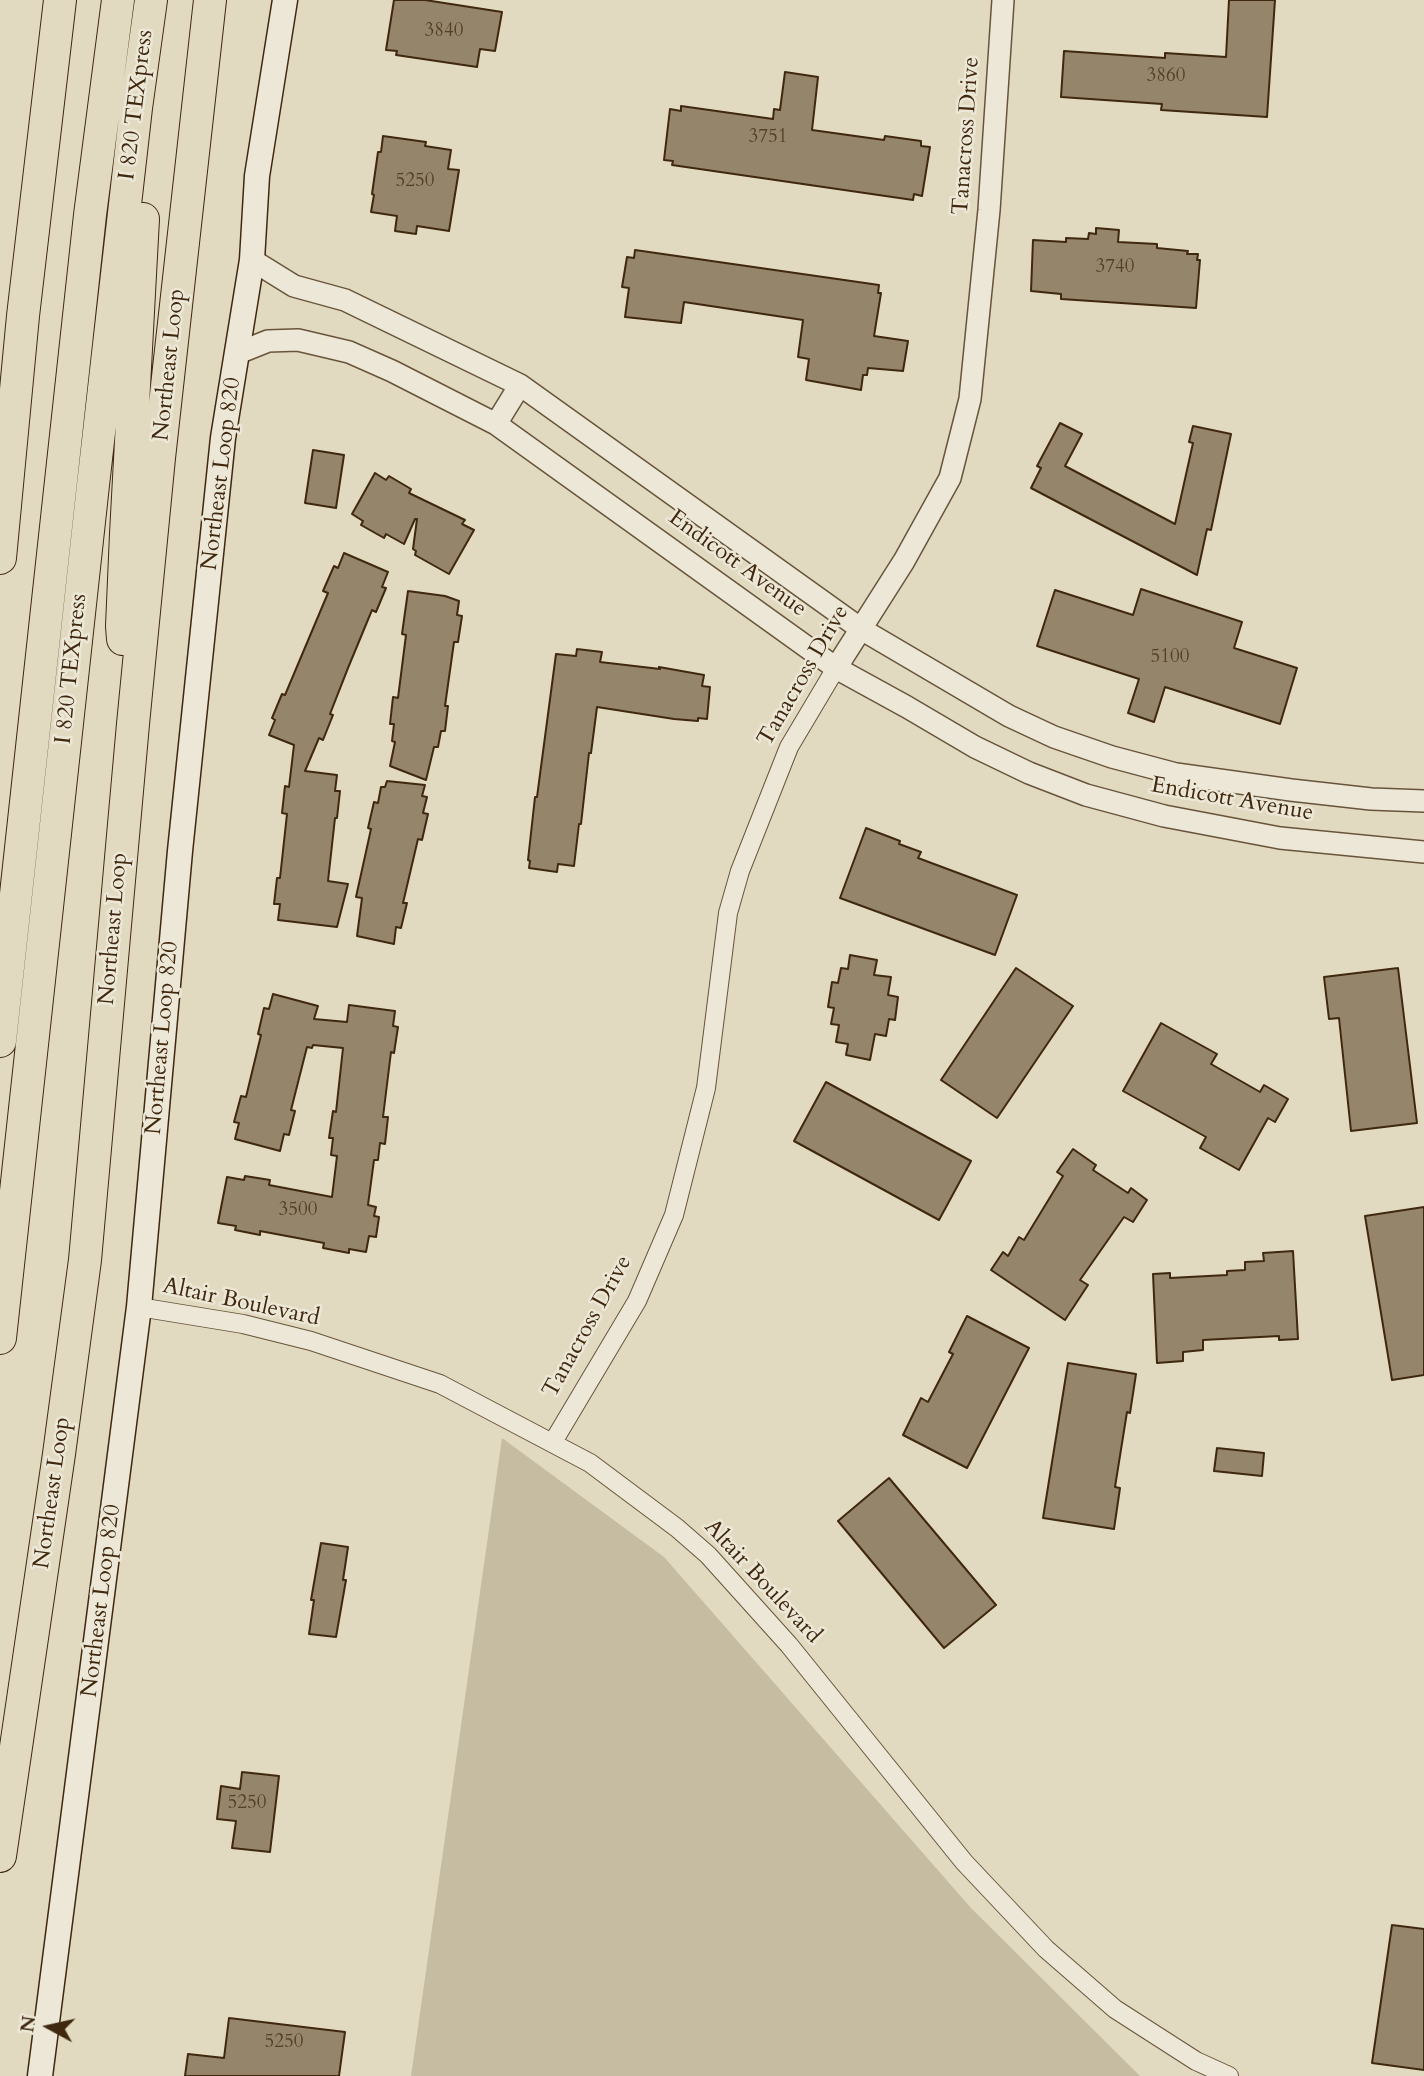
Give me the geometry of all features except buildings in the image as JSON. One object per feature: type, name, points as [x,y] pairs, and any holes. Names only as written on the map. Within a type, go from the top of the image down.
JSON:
[{"type":"highway","points":[[0,558],[23,316],[60,0]]},
{"type":"highway","name":"I 820 TEXpress","points":[[0,1041],[88,229],[118,0]]},
{"type":"highway","name":"I 820 TEXpress","points":[[0,1338],[93,485],[151,0]]},
{"type":"highway","name":"Northeast Loop","points":[[0,1856],[85,1259],[159,458],[210,0]]},
{"type":"highway","points":[[133,724],[122,626],[145,196],[136,108]]},
{"type":"highway","points":[[0,376],[23,316]]},
{"type":"main road","name":"Northeast Loop 820","points":[[40,2076],[139,1307],[186,796],[223,438],[252,260],[257,176],[285,0]]},
{"type":"street","name":"Tanacross Drive","points":[[553,1442],[636,1301],[674,1214],[706,1088],[728,913],[740,871],[789,747],[904,561],[950,478],[970,399],[989,200],[1003,0]]},
{"type":"street","name":"Endicott Avenue","points":[[252,260],[294,286],[345,300],[520,385],[861,629],[1009,716],[1054,737],[1112,757],[1176,774],[1279,789],[1371,799],[1424,801]]},
{"type":"street","name":"Endicott Avenue","points":[[238,353],[268,341],[298,340],[349,352],[496,424],[836,668],[975,747],[1029,773],[1086,795],[1164,817],[1280,838],[1424,852]]},
{"type":"street","points":[[496,424],[520,385]]},
{"type":"street","name":"Altair Boulevard","points":[[139,1307],[243,1324],[311,1341],[440,1384],[590,1463],[677,1528],[708,1555],[789,1645],[964,1862],[1046,1949],[1115,2009],[1196,2061],[1229,2076]]},
{"type":"shaded area","points":[[502,1438],[664,1557],[971,1908],[1140,2076],[411,2076]]}]
